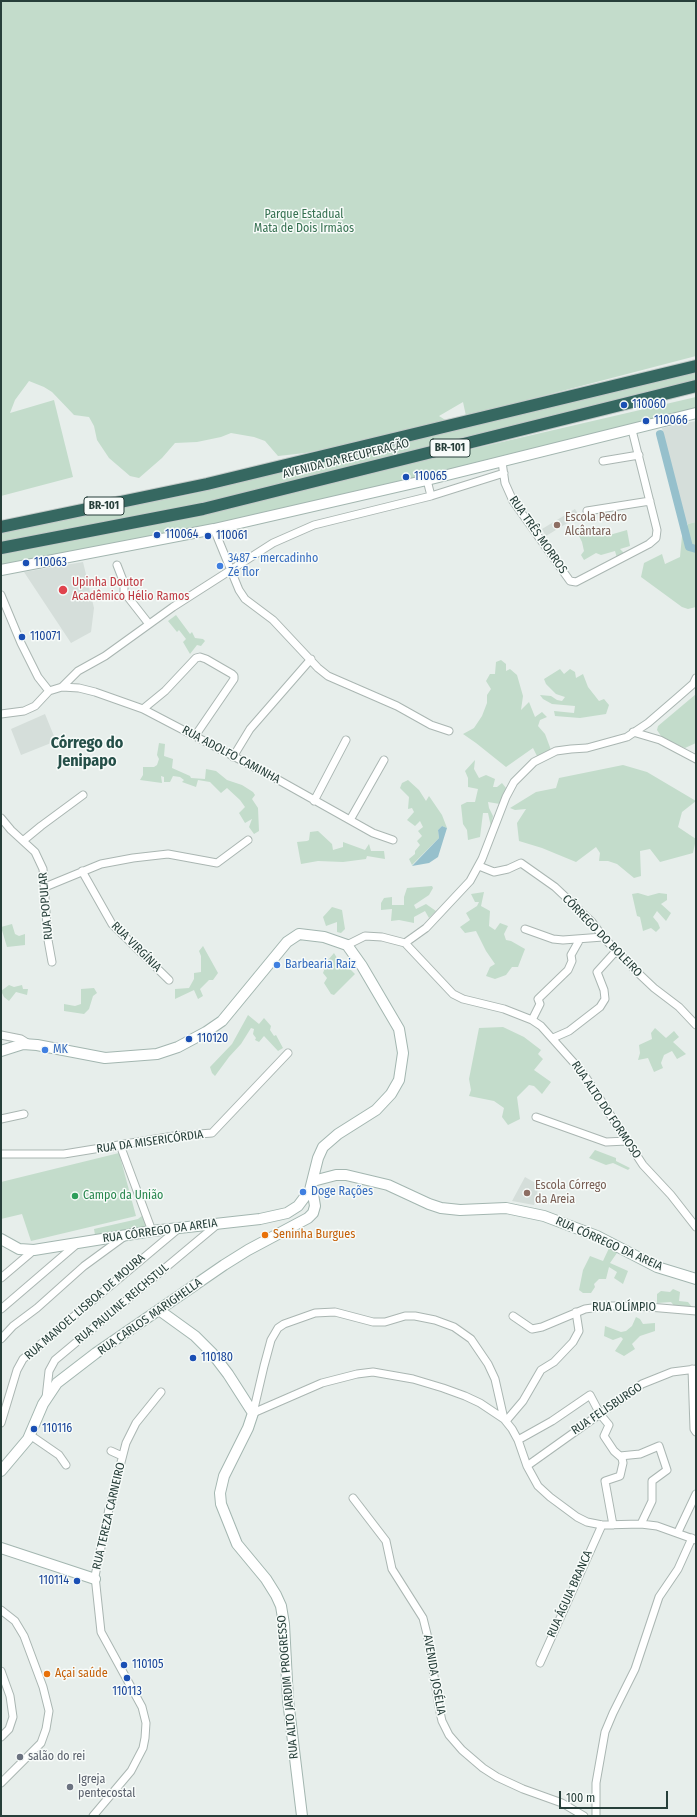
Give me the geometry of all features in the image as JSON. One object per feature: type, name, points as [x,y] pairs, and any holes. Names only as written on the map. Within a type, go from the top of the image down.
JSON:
[{"type":"highway","name":"AVENIDA DA RECUPERAÇÃO","points":[[1,527],[213,483],[696,366]]},
{"type":"highway","name":"AVENIDA DA RECUPERAÇÃO","points":[[1,548],[203,509],[696,386]]},
{"type":"street","points":[[1,570],[214,529],[502,462],[696,413]]},
{"type":"street","points":[[587,511],[650,502],[632,430]]},
{"type":"street","points":[[603,461],[639,455]]},
{"type":"street","name":"RUA TRÊS MORROS","points":[[502,462],[508,491],[513,501],[570,581],[573,582],[653,541],[656,538],[657,530],[650,502]]},
{"type":"street","points":[[1,714],[24,711],[35,706],[50,691],[62,687],[78,671],[105,656],[149,624],[273,543],[314,525],[431,496],[504,473]]},
{"type":"street","points":[[427,480],[431,496]]},
{"type":"street","points":[[214,529],[245,599],[267,614],[287,633],[298,648],[328,676],[449,731]]},
{"type":"street","points":[[117,565],[124,582],[124,592],[149,624]]},
{"type":"street","points":[[1,595],[38,677],[50,691]]},
{"type":"street","points":[[143,709],[165,691],[196,658],[202,658],[234,676],[233,681],[195,736]]},
{"type":"street","points":[[233,756],[250,729],[310,659]]},
{"type":"street","points":[[347,945],[365,936],[382,937],[405,943],[435,919],[470,881],[479,866],[514,782],[534,762],[556,752],[602,745],[627,737],[677,698],[692,684],[696,678]]},
{"type":"street","name":"RUA ADOLFO CAMINHA","points":[[62,687],[79,688],[95,692],[143,709],[275,778],[373,833],[393,840]]},
{"type":"street","points":[[633,732],[660,740],[696,759]]},
{"type":"street","points":[[314,801],[346,740]]},
{"type":"street","points":[[350,820],[384,760]]},
{"type":"street","points":[[24,840],[83,795]]},
{"type":"street","name":"RUA POPULAR","points":[[1,820],[35,852],[43,869],[48,940],[52,962]]},
{"type":"street","points":[[45,887],[82,871],[114,862],[168,854],[217,863],[248,840]]},
{"type":"street","name":"CÓRREGO DO BOLEIRO","points":[[479,866],[494,872],[508,869],[521,863],[564,895],[592,922],[616,952],[654,988],[680,1007],[696,1025]]},
{"type":"street","name":"RUA VIRGÍNIA","points":[[82,871],[112,924],[169,980]]},
{"type":"street","points":[[525,929],[553,939],[563,940],[603,937]]},
{"type":"street","points":[[1,1051],[16,1045],[29,1044],[105,1058],[148,1055],[168,1051],[192,1040],[222,1021],[287,942],[294,936],[299,934],[317,935],[347,945],[362,966],[399,1029],[403,1045],[402,1064],[396,1086],[386,1100],[376,1110],[338,1134],[320,1150],[312,1184]]},
{"type":"street","points":[[532,1020],[540,1004],[538,999],[568,970],[572,962],[571,955],[580,939]]},
{"type":"street","name":"RUA ALTO DO FORMOSO","points":[[405,943],[453,994],[463,999],[504,1009],[532,1020],[541,1026],[553,1038],[591,1084],[643,1165],[671,1195],[696,1227]]},
{"type":"street","points":[[553,1038],[569,1031],[600,1007],[605,999],[604,990],[597,972],[616,952]]},
{"type":"street","points":[[1,1035],[21,1039],[29,1044]]},
{"type":"street","name":"RUA DA MISERICÓRDIA","points":[[1,1154],[64,1154],[174,1136],[212,1133],[288,1053]]},
{"type":"street","points":[[1,1119],[24,1114]]},
{"type":"street","points":[[536,1117],[606,1142],[627,1141]]},
{"type":"street","points":[[120,1145],[152,1231]]},
{"type":"street","name":"RUA CÓRREGO DA AREIA","points":[[1,1239],[20,1249],[34,1250],[152,1231],[260,1218],[287,1213],[298,1206],[312,1184],[336,1175],[346,1175],[388,1185],[441,1208],[460,1210],[506,1208],[544,1216],[597,1236],[658,1267],[696,1279]]},
{"type":"street","name":"RUA CARLOS MARIGHELLA","points":[[1,1471],[30,1434],[46,1398],[54,1386],[64,1377],[159,1310],[242,1254],[308,1218],[313,1213],[315,1206],[312,1184]]},
{"type":"street","name":"RUA PAULINE REICHSTUL","points":[[46,1398],[49,1372],[55,1360],[221,1222]]},
{"type":"street","name":"RUA MANOEL LISBOA DE MOURA","points":[[1,1423],[17,1370],[23,1360],[180,1227]]},
{"type":"street","points":[[1,1339],[13,1326],[37,1308],[84,1266],[125,1236]]},
{"type":"street","points":[[1,1309],[79,1243]]},
{"type":"street","points":[[1,1278],[34,1250]]},
{"type":"street","name":"RUA OLÍMPIO","points":[[513,1316],[532,1329],[542,1327],[585,1309],[606,1306],[637,1306],[696,1311]]},
{"type":"street","points":[[159,1310],[195,1336],[212,1353],[228,1374],[253,1413]]},
{"type":"street","points":[[253,1413],[271,1340],[278,1328],[284,1324],[315,1313],[334,1312],[373,1322],[385,1322],[405,1316],[415,1316],[435,1320],[454,1327],[471,1339],[488,1364],[495,1379],[505,1420],[518,1440],[527,1466],[538,1486],[556,1502],[587,1522],[602,1525],[641,1524],[657,1526],[678,1532],[694,1539],[678,1570],[659,1597],[635,1669],[608,1725],[603,1743],[596,1783],[596,1816]]},
{"type":"street","points":[[505,1420],[523,1401],[541,1370],[554,1362],[573,1342],[579,1331],[576,1312]]},
{"type":"street","points":[[694,1369],[693,1424],[696,1432]]},
{"type":"street","name":"RUA FELISBURGO","points":[[527,1466],[642,1384],[672,1372],[694,1369]]},
{"type":"street","points":[[253,1413],[322,1383],[374,1372],[413,1379],[444,1388],[480,1403],[505,1420]]},
{"type":"street","name":"RUA TEREZA CARNEIRO","points":[[93,1816],[125,1779],[136,1763],[143,1748],[146,1723],[142,1707],[101,1632],[96,1579],[109,1509],[122,1456],[130,1432],[161,1392]]},
{"type":"street","points":[[518,1440],[552,1421],[590,1395],[600,1414],[609,1425],[604,1436],[614,1451],[620,1456],[623,1463],[620,1476],[605,1481],[613,1525]]},
{"type":"street","name":"RUA ALTO JARDIM PROGRESSO","points":[[253,1413],[248,1428],[224,1476],[220,1493],[221,1504],[237,1544],[266,1579],[281,1606],[288,1700],[302,1816]]},
{"type":"street","points":[[30,1434],[58,1455],[66,1465]]},
{"type":"street","points":[[620,1456],[640,1454],[660,1446],[667,1470],[652,1481],[652,1501],[641,1524]]},
{"type":"street","points":[[111,1451],[122,1456]]},
{"type":"street","points":[[678,1532],[696,1494]]},
{"type":"street","name":"AVENIDA JOSÉLIA","points":[[353,1498],[386,1541],[392,1569],[423,1618],[440,1712],[449,1735],[483,1768],[497,1777],[523,1790],[562,1803],[584,1816]]},
{"type":"street","name":"RUA ÁGUIA BRANCA","points":[[540,1663],[602,1525]]},
{"type":"street","points":[[1,1548],[96,1579]]},
{"type":"street","points":[[1,1610],[15,1622],[24,1636],[43,1687],[49,1711],[46,1729],[41,1743],[2,1779]]},
{"type":"street","points":[[1,1671],[10,1696],[13,1718],[9,1728],[1,1737]]},
{"type":"shaded area","points":[[696,421],[696,522],[684,525],[662,428]]},
{"type":"shaded area","name":"Escola Pedro Alcântara","points":[[575,509],[579,516],[546,536],[542,529]]},
{"type":"shaded area","name":"Upinha Doutor Acadêmico Hélio Ramos","points":[[83,562],[94,608],[91,632],[71,643],[24,572]]},
{"type":"shaded area","points":[[45,714],[56,741],[21,755],[11,729]]},
{"type":"shaded area","name":"Escola Córrego da Areia","points":[[525,1177],[539,1185],[534,1205],[512,1201]]},
{"type":"green space","name":"Parque Estadual Mata de Dois Irmãos","points":[[1,1],[696,1],[696,356],[466,416],[463,402],[439,416],[447,421],[366,441],[305,453],[278,456],[265,441],[254,437],[231,433],[221,437],[197,442],[175,443],[162,458],[139,478],[130,476],[109,458],[97,440],[94,426],[89,417],[74,415],[52,392],[29,381],[15,400],[10,413],[54,400],[73,477],[1,496]]},
{"type":"green space","points":[[696,370],[696,383],[190,507],[1,545],[1,530],[188,495]]},
{"type":"green space","points":[[696,397],[696,409],[495,460],[255,516],[1,566],[1,554],[390,468]]},
{"type":"green space","points":[[696,522],[696,607],[688,609],[682,607],[641,577],[644,563],[662,554],[665,564],[680,557],[682,536],[688,524]]},
{"type":"green space","points":[[581,529],[584,534],[587,532],[603,532],[606,536],[627,530],[630,546],[620,549],[625,554],[617,558],[615,551],[601,555],[596,553],[584,560],[581,555],[584,551],[582,542],[577,532]]},
{"type":"green space","points":[[176,615],[190,634],[192,632],[195,638],[203,639],[205,641],[201,646],[197,645],[190,654],[183,642],[186,639],[179,630],[177,632],[168,621]]},
{"type":"green space","points":[[501,660],[506,664],[506,671],[510,669],[517,675],[523,696],[521,710],[529,702],[535,717],[542,712],[547,717],[540,720],[538,726],[545,734],[551,750],[538,758],[533,748],[506,767],[463,734],[474,728],[482,716],[487,703],[487,695],[491,689],[486,681],[490,674],[495,674],[496,662]]},
{"type":"green space","points":[[560,669],[564,674],[570,669],[575,672],[576,678],[583,674],[588,687],[599,701],[604,699],[609,705],[606,714],[580,718],[555,716],[554,711],[574,713],[575,706],[552,704],[543,699],[540,695],[551,696],[562,701],[565,697],[556,694],[546,684],[544,679]]},
{"type":"green space","points":[[696,694],[696,743],[685,748],[663,739],[657,730],[658,726]]},
{"type":"green space","points":[[159,743],[165,744],[164,756],[173,759],[172,768],[190,776],[191,778],[205,779],[206,769],[216,771],[227,780],[242,785],[253,792],[255,795],[252,799],[258,808],[259,831],[254,834],[249,827],[252,819],[245,823],[239,813],[245,807],[227,788],[221,793],[210,782],[198,780],[196,787],[182,782],[184,780],[180,777],[173,776],[170,782],[164,782],[164,777],[161,776],[162,783],[140,780],[143,775],[143,767],[154,767],[157,765],[159,759],[157,755]]},
{"type":"green space","points":[[475,760],[474,769],[479,778],[486,775],[495,779],[493,787],[497,787],[502,783],[506,788],[500,804],[488,802],[493,816],[491,827],[488,813],[483,813],[480,837],[468,840],[467,830],[463,824],[461,805],[467,802],[475,802],[478,789],[468,787],[468,778],[465,771]]},
{"type":"green space","points":[[623,765],[647,772],[696,801],[682,812],[678,827],[696,839],[693,853],[660,862],[650,849],[640,851],[641,876],[634,878],[617,864],[608,861],[599,861],[600,853],[596,847],[576,862],[542,848],[519,841],[517,823],[526,809],[515,810],[510,808],[536,792],[556,788],[559,778]]},
{"type":"green space","points":[[408,780],[419,790],[426,801],[429,796],[442,815],[447,828],[442,826],[438,830],[439,838],[412,865],[409,859],[415,854],[415,851],[420,845],[417,841],[422,836],[418,831],[423,827],[420,821],[415,826],[407,820],[414,812],[412,808],[408,809],[409,797],[400,788],[402,783]]},
{"type":"green space","points":[[318,831],[332,844],[333,850],[343,847],[343,842],[365,850],[369,844],[371,851],[384,851],[385,859],[367,856],[366,859],[343,862],[318,861],[301,864],[297,842],[309,840],[310,832]]},
{"type":"green space","points":[[432,886],[433,888],[429,895],[414,905],[416,909],[426,904],[436,911],[429,918],[425,911],[414,917],[414,923],[399,920],[391,921],[392,909],[381,910],[381,903],[384,898],[392,897],[392,905],[404,905],[404,897],[407,888]]},
{"type":"green space","points":[[484,892],[481,906],[490,911],[489,926],[495,930],[500,923],[508,926],[504,934],[506,940],[511,941],[525,949],[518,967],[512,967],[506,975],[495,979],[486,976],[490,967],[495,964],[486,951],[476,931],[465,933],[460,927],[470,920],[466,913],[477,906],[479,902],[475,902],[471,894]]},
{"type":"green space","points":[[638,893],[648,896],[659,893],[667,894],[667,900],[661,904],[671,913],[666,921],[657,911],[653,917],[660,928],[656,932],[651,928],[643,931],[640,917],[637,916],[632,894]]},
{"type":"green space","points":[[332,907],[342,910],[345,929],[341,933],[337,932],[337,922],[326,926],[323,917]]},
{"type":"green space","points":[[12,924],[15,934],[19,936],[25,934],[25,945],[7,947],[1,927]]},
{"type":"green space","points":[[203,946],[218,973],[213,980],[209,980],[200,989],[203,996],[198,999],[194,990],[175,999],[175,989],[189,988],[194,979],[194,973],[201,972],[201,956],[199,951]]},
{"type":"green space","points":[[334,953],[337,958],[336,964],[342,961],[355,974],[334,995],[331,994],[324,983],[327,978],[323,973],[328,960]]},
{"type":"green space","points":[[9,985],[14,987],[22,985],[23,989],[28,989],[27,995],[16,992],[9,1001],[4,997],[1,991]]},
{"type":"green space","points":[[94,988],[97,993],[93,996],[89,1009],[84,1014],[64,1011],[64,1004],[75,1006],[81,1004],[81,989]]},
{"type":"green space","points":[[248,1015],[259,1024],[264,1018],[271,1026],[270,1030],[274,1036],[276,1035],[283,1048],[278,1051],[264,1036],[259,1042],[255,1040],[256,1038],[253,1034],[254,1029],[251,1028],[241,1044],[215,1076],[210,1067],[232,1044]]},
{"type":"green space","points":[[503,1027],[524,1037],[541,1050],[538,1054],[543,1059],[534,1070],[551,1082],[542,1094],[534,1086],[529,1085],[517,1097],[520,1119],[508,1125],[502,1117],[504,1108],[494,1101],[469,1096],[471,1090],[469,1079],[479,1028]]},
{"type":"green space","points":[[655,1028],[666,1038],[674,1031],[679,1037],[673,1042],[686,1054],[677,1059],[672,1051],[664,1055],[661,1063],[663,1068],[654,1072],[648,1058],[638,1060],[640,1053],[639,1045],[652,1039],[651,1033]]},
{"type":"green space","points":[[595,1150],[616,1158],[616,1161],[630,1168],[628,1170],[613,1163],[606,1165],[589,1158]]},
{"type":"green space","name":"Campo da União","points":[[119,1153],[136,1216],[31,1241],[22,1214],[1,1219],[1,1182]]},
{"type":"green space","points":[[143,1215],[147,1228],[95,1235],[94,1229],[138,1219]]},
{"type":"green space","points":[[610,1246],[619,1250],[610,1263],[628,1271],[623,1284],[614,1278],[617,1272],[609,1267],[606,1279],[599,1279],[594,1284],[595,1287],[591,1293],[583,1293],[579,1290],[583,1270],[590,1256],[603,1261]]},
{"type":"green space","points":[[673,1289],[680,1292],[679,1301],[688,1302],[692,1307],[676,1308],[671,1302],[657,1303],[657,1294],[661,1291],[670,1292]]},
{"type":"green space","points":[[636,1317],[640,1319],[643,1324],[655,1323],[655,1331],[640,1336],[632,1344],[635,1349],[624,1356],[615,1351],[623,1339],[621,1337],[613,1340],[604,1336],[605,1326],[621,1332],[626,1331],[632,1326]]},
{"type":"water","points":[[442,826],[447,828],[438,857],[429,863],[412,866],[439,838],[438,830]]},
{"type":"waterway","name":"Córrego do Jenipapo","points":[[660,434],[689,547],[696,549]]},
{"type":"place","name":"110060","points":[[624,405]]},
{"type":"place","name":"110066","points":[[646,421]]},
{"type":"place","name":"110065","points":[[406,477]]},
{"type":"place","name":"Escola Pedro Alcântara","points":[[557,525]]},
{"type":"place","name":"110064","points":[[157,535]]},
{"type":"place","name":"110061","points":[[208,536]]},
{"type":"place","name":"110063","points":[[26,563]]},
{"type":"place","name":"3487 - mercadinho Zé flor","points":[[220,566]]},
{"type":"place","name":"Upinha Doutor Acadêmico Hélio Ramos","points":[[63,590]]},
{"type":"place","name":"110071","points":[[22,637]]},
{"type":"place","name":"Barbearia Raiz","points":[[277,965]]},
{"type":"place","name":"110120","points":[[189,1039]]},
{"type":"place","name":"MK","points":[[45,1050]]},
{"type":"place","name":"Doge Rações","points":[[303,1192]]},
{"type":"place","name":"Escola Córrego da Areia","points":[[527,1193]]},
{"type":"place","name":"Campo da União","points":[[75,1196]]},
{"type":"place","name":"Seninha Burgues","points":[[265,1235]]},
{"type":"place","name":"110180","points":[[193,1358]]},
{"type":"place","name":"110116","points":[[34,1429]]},
{"type":"place","name":"110114","points":[[77,1581]]},
{"type":"place","name":"110105","points":[[124,1665]]},
{"type":"place","name":"Açai saúde","points":[[47,1674]]},
{"type":"place","name":"110113","points":[[127,1678]]},
{"type":"place","name":"salão do rei","points":[[20,1757]]},
{"type":"place","name":"Igreja pentecostal","points":[[70,1787]]},
{"type":"district","name":"Córrego do Jenipapo","points":[[87,753]]}]
